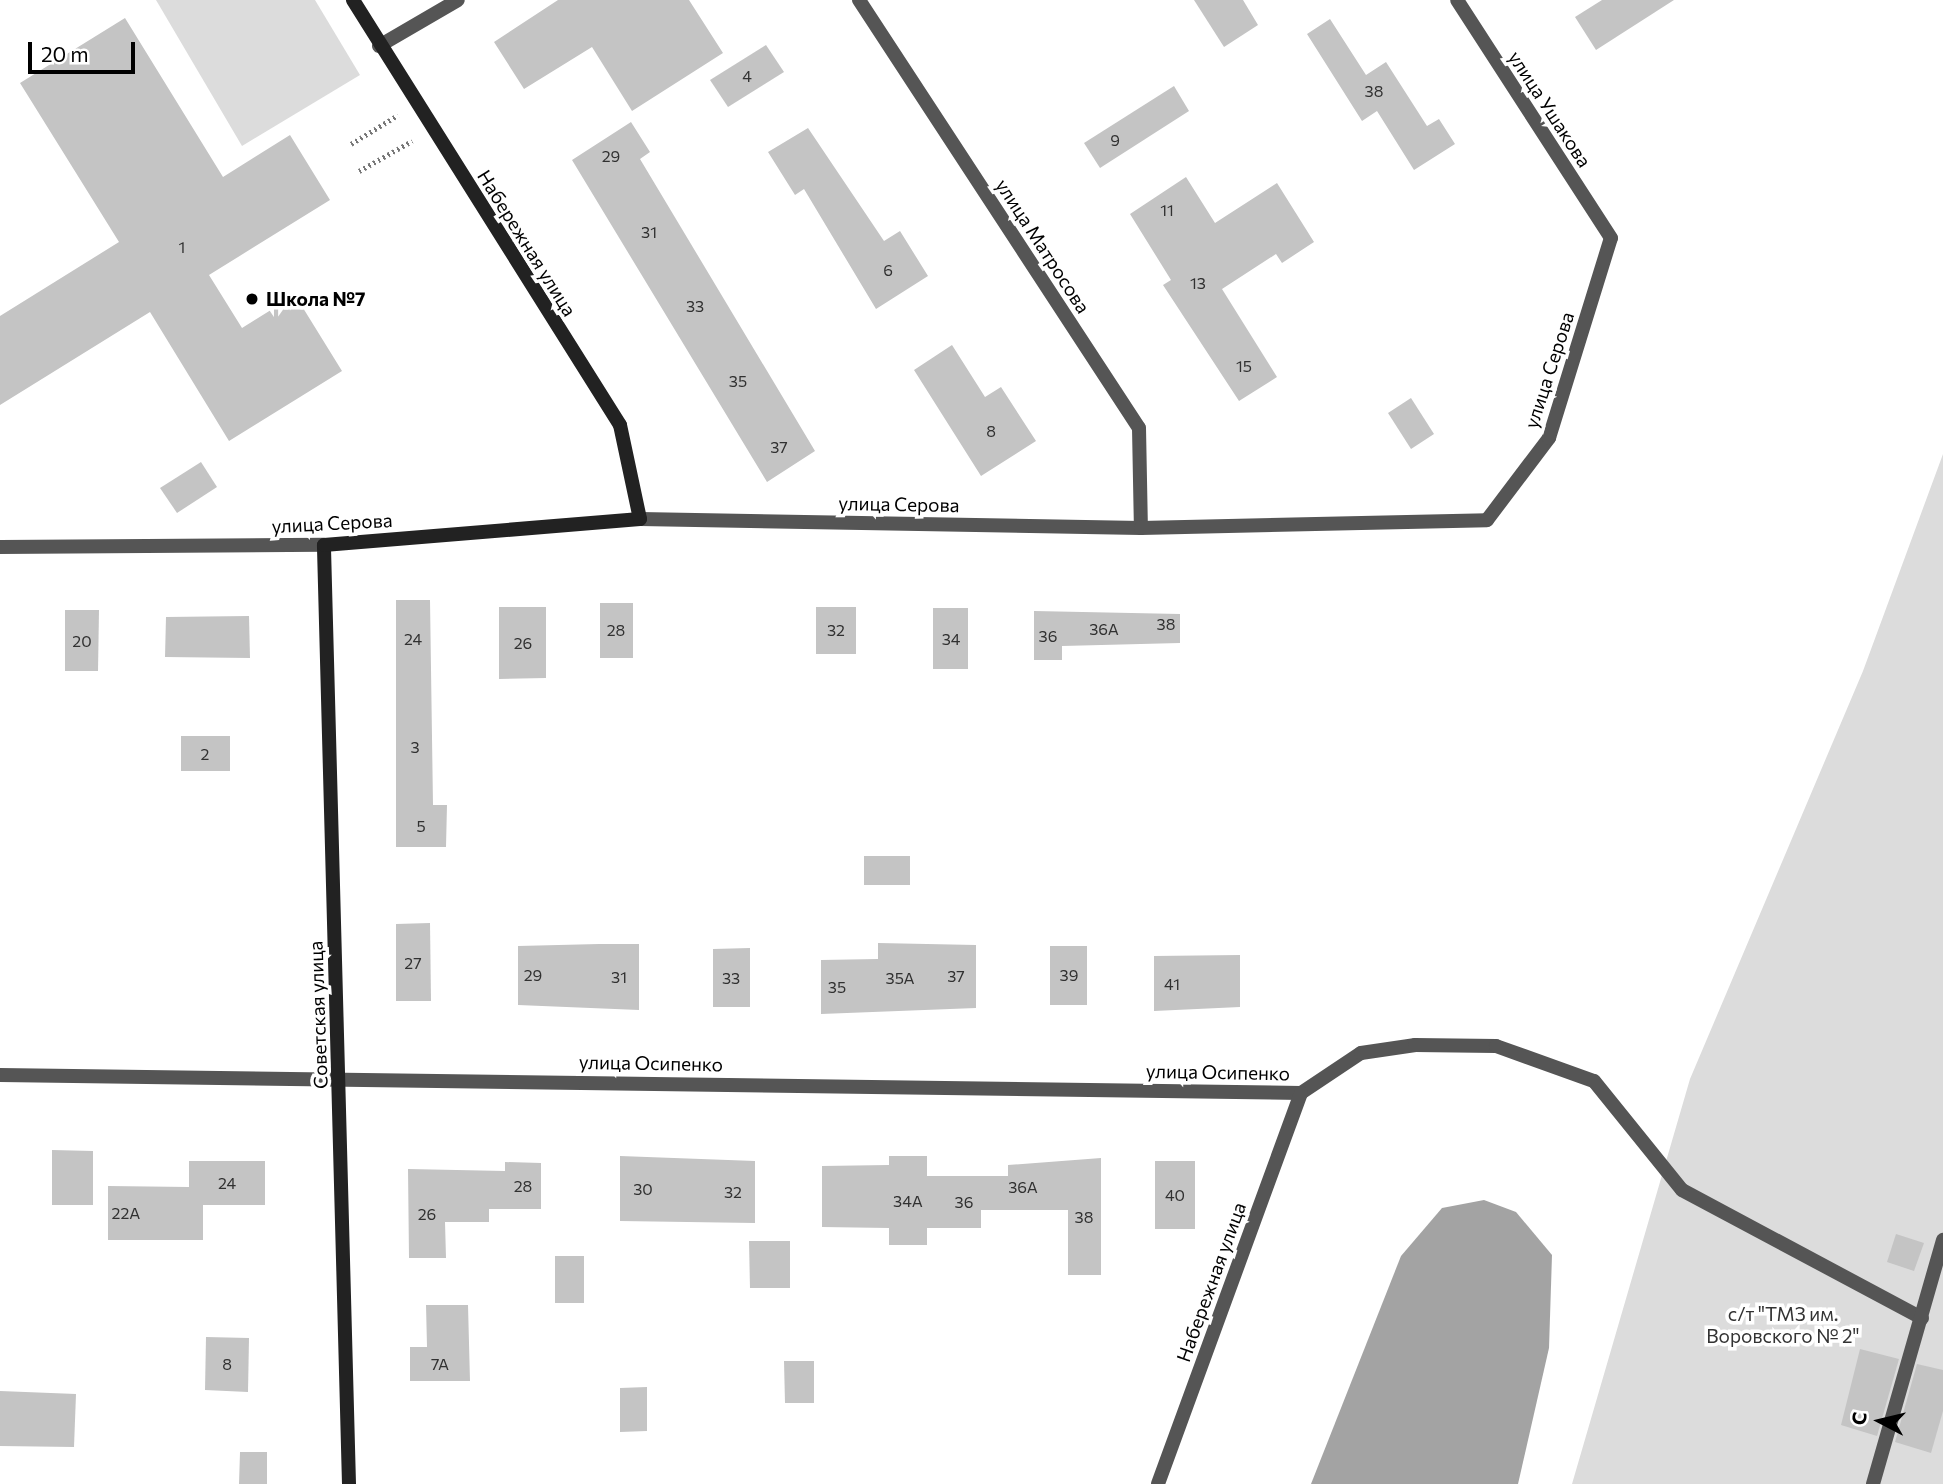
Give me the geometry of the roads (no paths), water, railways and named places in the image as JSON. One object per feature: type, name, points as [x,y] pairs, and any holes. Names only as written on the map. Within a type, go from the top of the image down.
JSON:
[{"type":"street","name":"Набережная улица","points":[[353,0],[379,46],[620,425],[640,519]]},
{"type":"street","points":[[379,46],[458,0]]},
{"type":"street","name":"улица Матросова","points":[[859,0],[1139,428],[1141,528]]},
{"type":"street","name":"улица Ушакова","points":[[1457,0],[1611,238]]},
{"type":"street","name":"улица Серова","points":[[0,547],[324,545],[640,519],[1141,528],[1488,520],[1549,438],[1611,238]]},
{"type":"street","name":"Советская улица","points":[[324,545],[349,1484]]},
{"type":"street","points":[[1301,1093],[1361,1053],[1415,1045],[1496,1046],[1594,1081],[1682,1191],[1922,1318]]},
{"type":"street","name":"улица Осипенко","points":[[0,1075],[340,1077],[1301,1093]]},
{"type":"street","name":"Набережная улица","points":[[1158,1484],[1301,1093]]},
{"type":"street","points":[[1873,1484],[1943,1240]]},
{"type":"place","name":"Школа №7","points":[[252,299]]},
{"type":"park label","name":"с/т \"ТМЗ им. Воровского № 2\"","points":[[1783,1325]]}]
